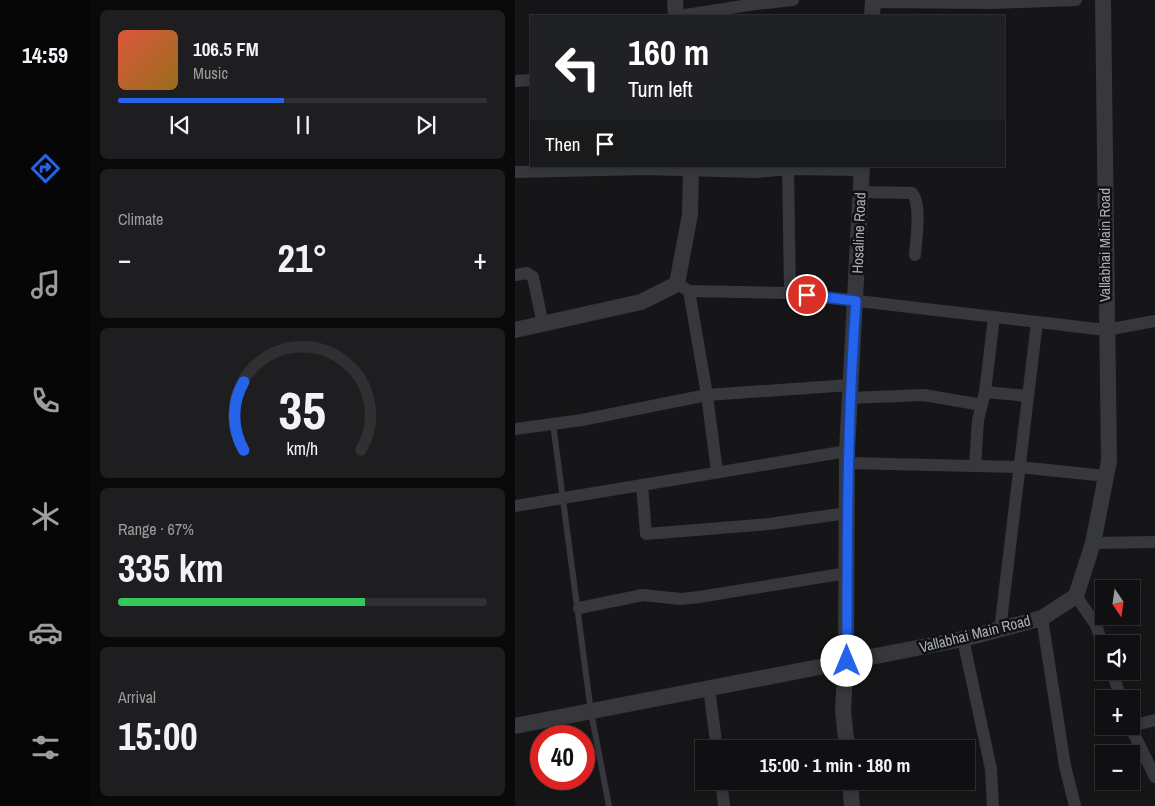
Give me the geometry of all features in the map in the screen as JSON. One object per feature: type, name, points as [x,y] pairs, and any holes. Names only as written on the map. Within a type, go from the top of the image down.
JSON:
[{"type":"street","points":[[675,0],[678,15]]},
{"type":"street","points":[[684,15],[793,0]]},
{"type":"street","points":[[873,6],[1076,0]]},
{"type":"street","name":"Vallabhai Main Road","points":[[515,726],[963,639],[1000,630],[1023,621],[1042,618],[1077,596],[1093,543],[1109,461],[1103,0]]},
{"type":"street","points":[[515,81],[530,80]]},
{"type":"street","points":[[515,172],[691,169],[755,172],[788,168],[862,168]]},
{"type":"street","points":[[788,168],[790,294]]},
{"type":"street","name":"Hosaline Road","points":[[846,740],[843,710],[847,661],[847,457],[862,168]]},
{"type":"street","points":[[691,169],[690,214],[683,288],[707,394],[717,472]]},
{"type":"street","points":[[861,192],[912,193],[914,195],[917,206],[915,255]]},
{"type":"street","points":[[515,275],[527,273],[533,277],[543,325]]},
{"type":"street","points":[[515,330],[641,302],[683,288],[790,294],[1106,330],[1155,321]]},
{"type":"street","points":[[975,466],[978,420],[984,399],[994,317]]},
{"type":"street","points":[[1000,630],[1037,322]]},
{"type":"street","points":[[515,429],[582,420],[707,394],[849,392],[984,399],[1028,396]]},
{"type":"street","points":[[515,506],[717,472],[847,457],[975,466],[1019,466],[1106,476]]},
{"type":"street","points":[[642,485],[646,534],[769,524],[847,513]]},
{"type":"street","points":[[1093,543],[1155,542]]},
{"type":"street","points":[[579,608],[643,595],[681,599],[699,597],[847,572]]},
{"type":"street","points":[[1077,596],[1096,625],[1099,635]]},
{"type":"street","points":[[1042,618],[1065,766],[1075,806]]},
{"type":"street","points":[[963,639],[991,769],[993,806]]},
{"type":"street","points":[[709,688],[716,740]]},
{"type":"street","points":[[1140,724],[1155,720]]},
{"type":"street","points":[[1135,735],[1155,777]]},
{"type":"street","points":[[722,790],[724,806]]},
{"type":"street","points":[[851,790],[852,806]]},
{"type":"lane","points":[[553,424],[579,608],[591,712],[609,806]]},
{"type":"route","points":[[807,295],[856,301],[849,385],[847,463],[847,661]]}]
